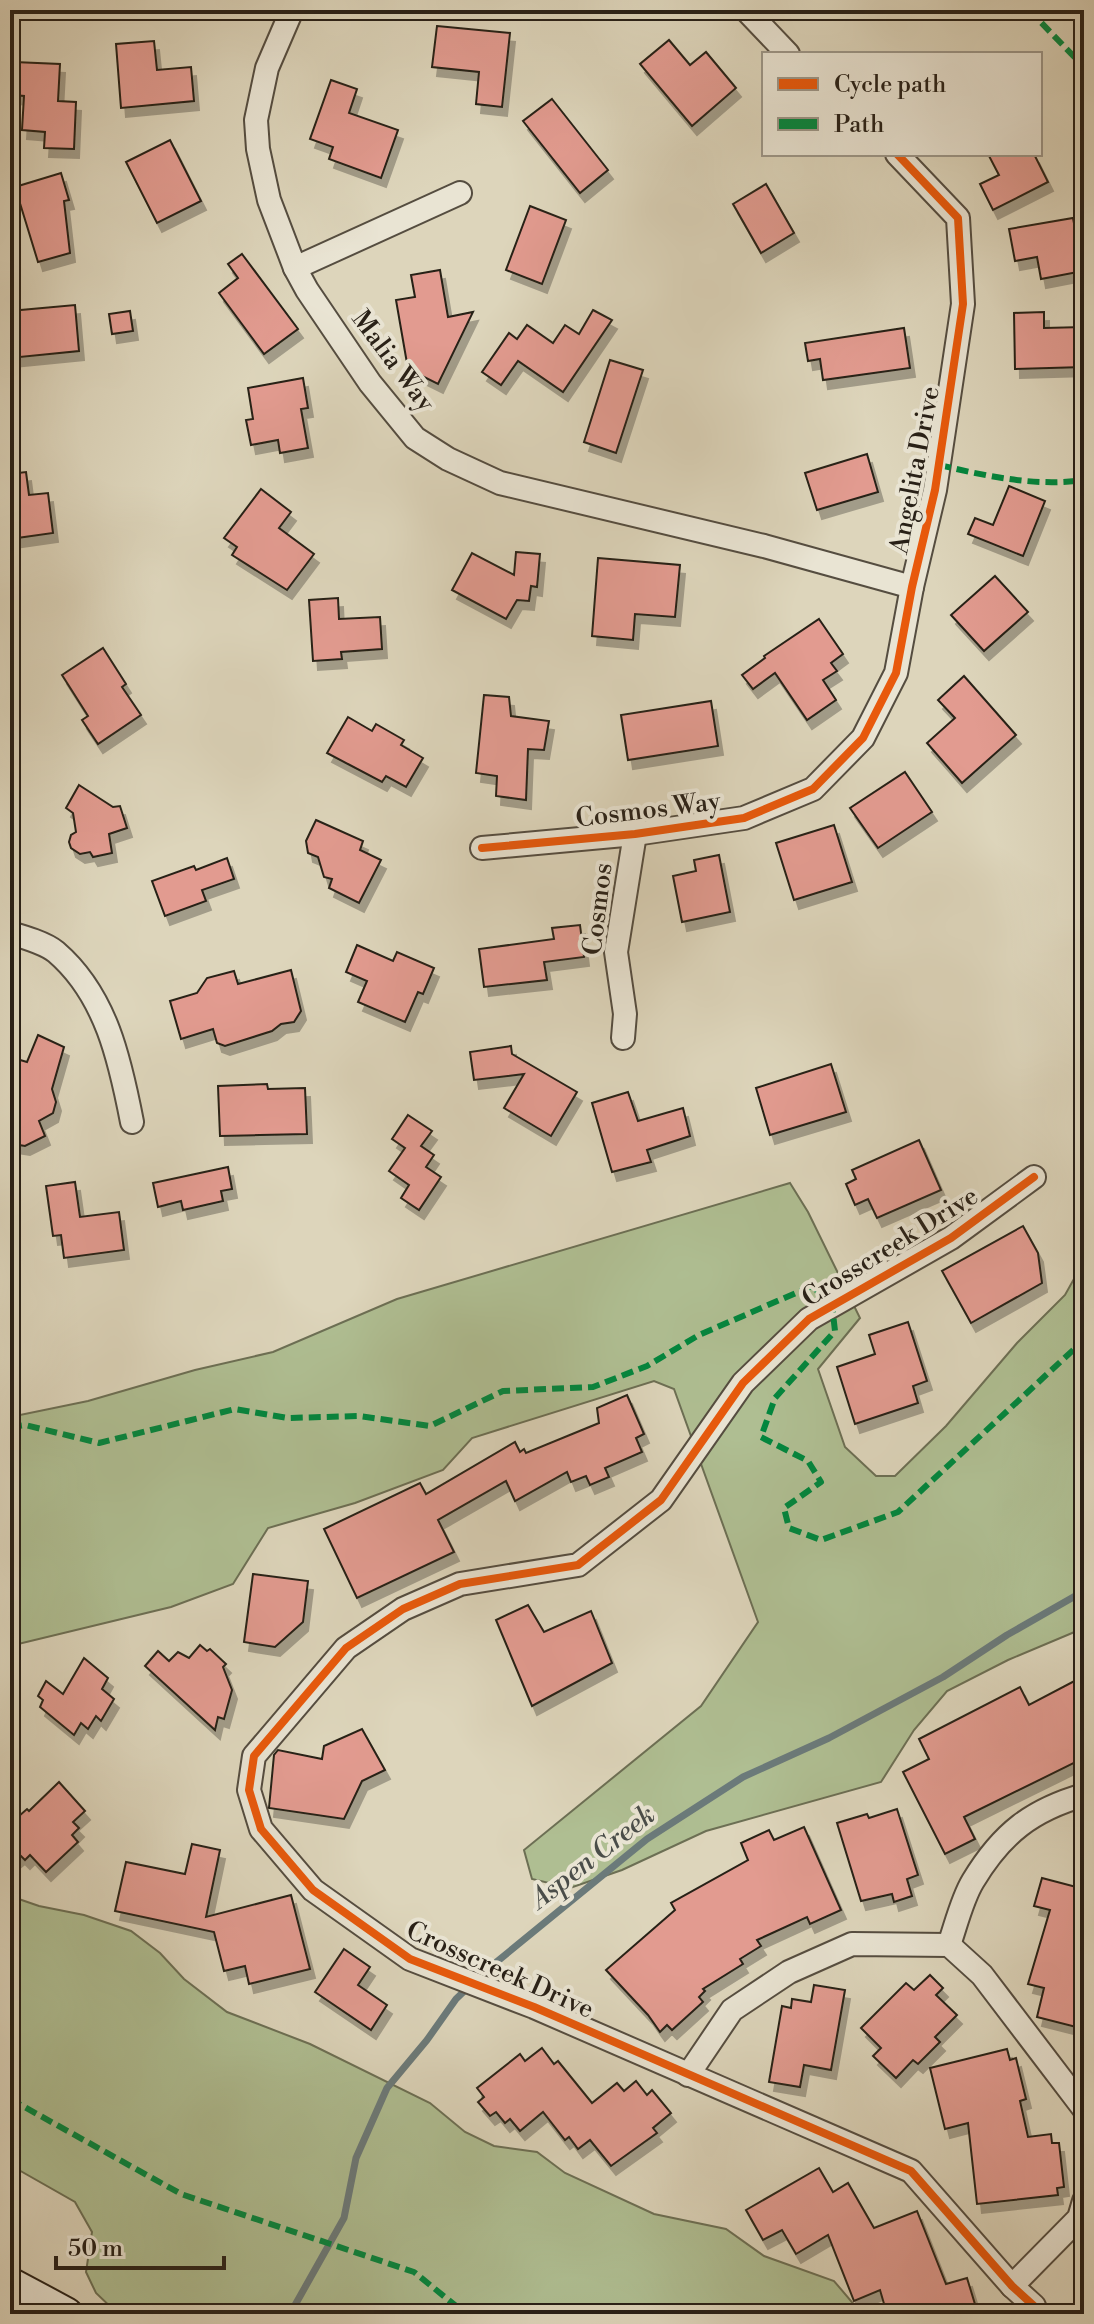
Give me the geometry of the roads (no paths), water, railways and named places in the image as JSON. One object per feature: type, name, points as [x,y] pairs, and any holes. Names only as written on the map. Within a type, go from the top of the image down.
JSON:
[{"type":"street","name":"Malia Way","points":[[292,10],[267,68],[256,120],[258,149],[269,200],[295,268],[370,383],[415,438],[448,459],[500,483],[764,546],[912,587]]},
{"type":"street","points":[[746,10],[786,52]]},
{"type":"street","name":"Angelita Drive","points":[[813,789],[863,738],[896,673],[935,490],[963,304],[958,218],[899,156]]},
{"type":"street","points":[[295,268],[460,193]]},
{"type":"street","name":"Cosmos Way","points":[[482,848],[635,834],[744,818],[813,789]]},
{"type":"street","name":"Cosmos","points":[[623,1038],[625,1014],[616,952],[635,834]]},
{"type":"street","points":[[10,933],[54,950],[83,982],[111,1032],[132,1122]]},
{"type":"street","name":"Crosscreek Drive","points":[[1034,1177],[951,1238],[809,1319],[743,1383],[661,1500],[578,1565],[460,1584],[403,1609],[346,1648],[254,1756],[249,1790],[261,1829],[313,1890],[410,1959],[534,2007],[911,2171],[1036,2310]]},
{"type":"street","points":[[949,1945],[972,1882],[1012,1829],[1057,1803],[1084,1795]]},
{"type":"street","points":[[688,2075],[732,2010],[789,1972],[852,1944],[949,1945],[982,1975],[1084,2109]]},
{"type":"street","points":[[1012,2286],[1079,2218],[1084,2201]]},
{"type":"street","points":[[10,2284],[66,2314]]},
{"type":"waterway","name":"Aspen Creek","points":[[290,2314],[344,2218],[356,2158],[387,2088],[456,1999],[483,1973],[647,1839],[743,1777],[829,1738],[943,1677],[1007,1635],[1084,1591]]}]
